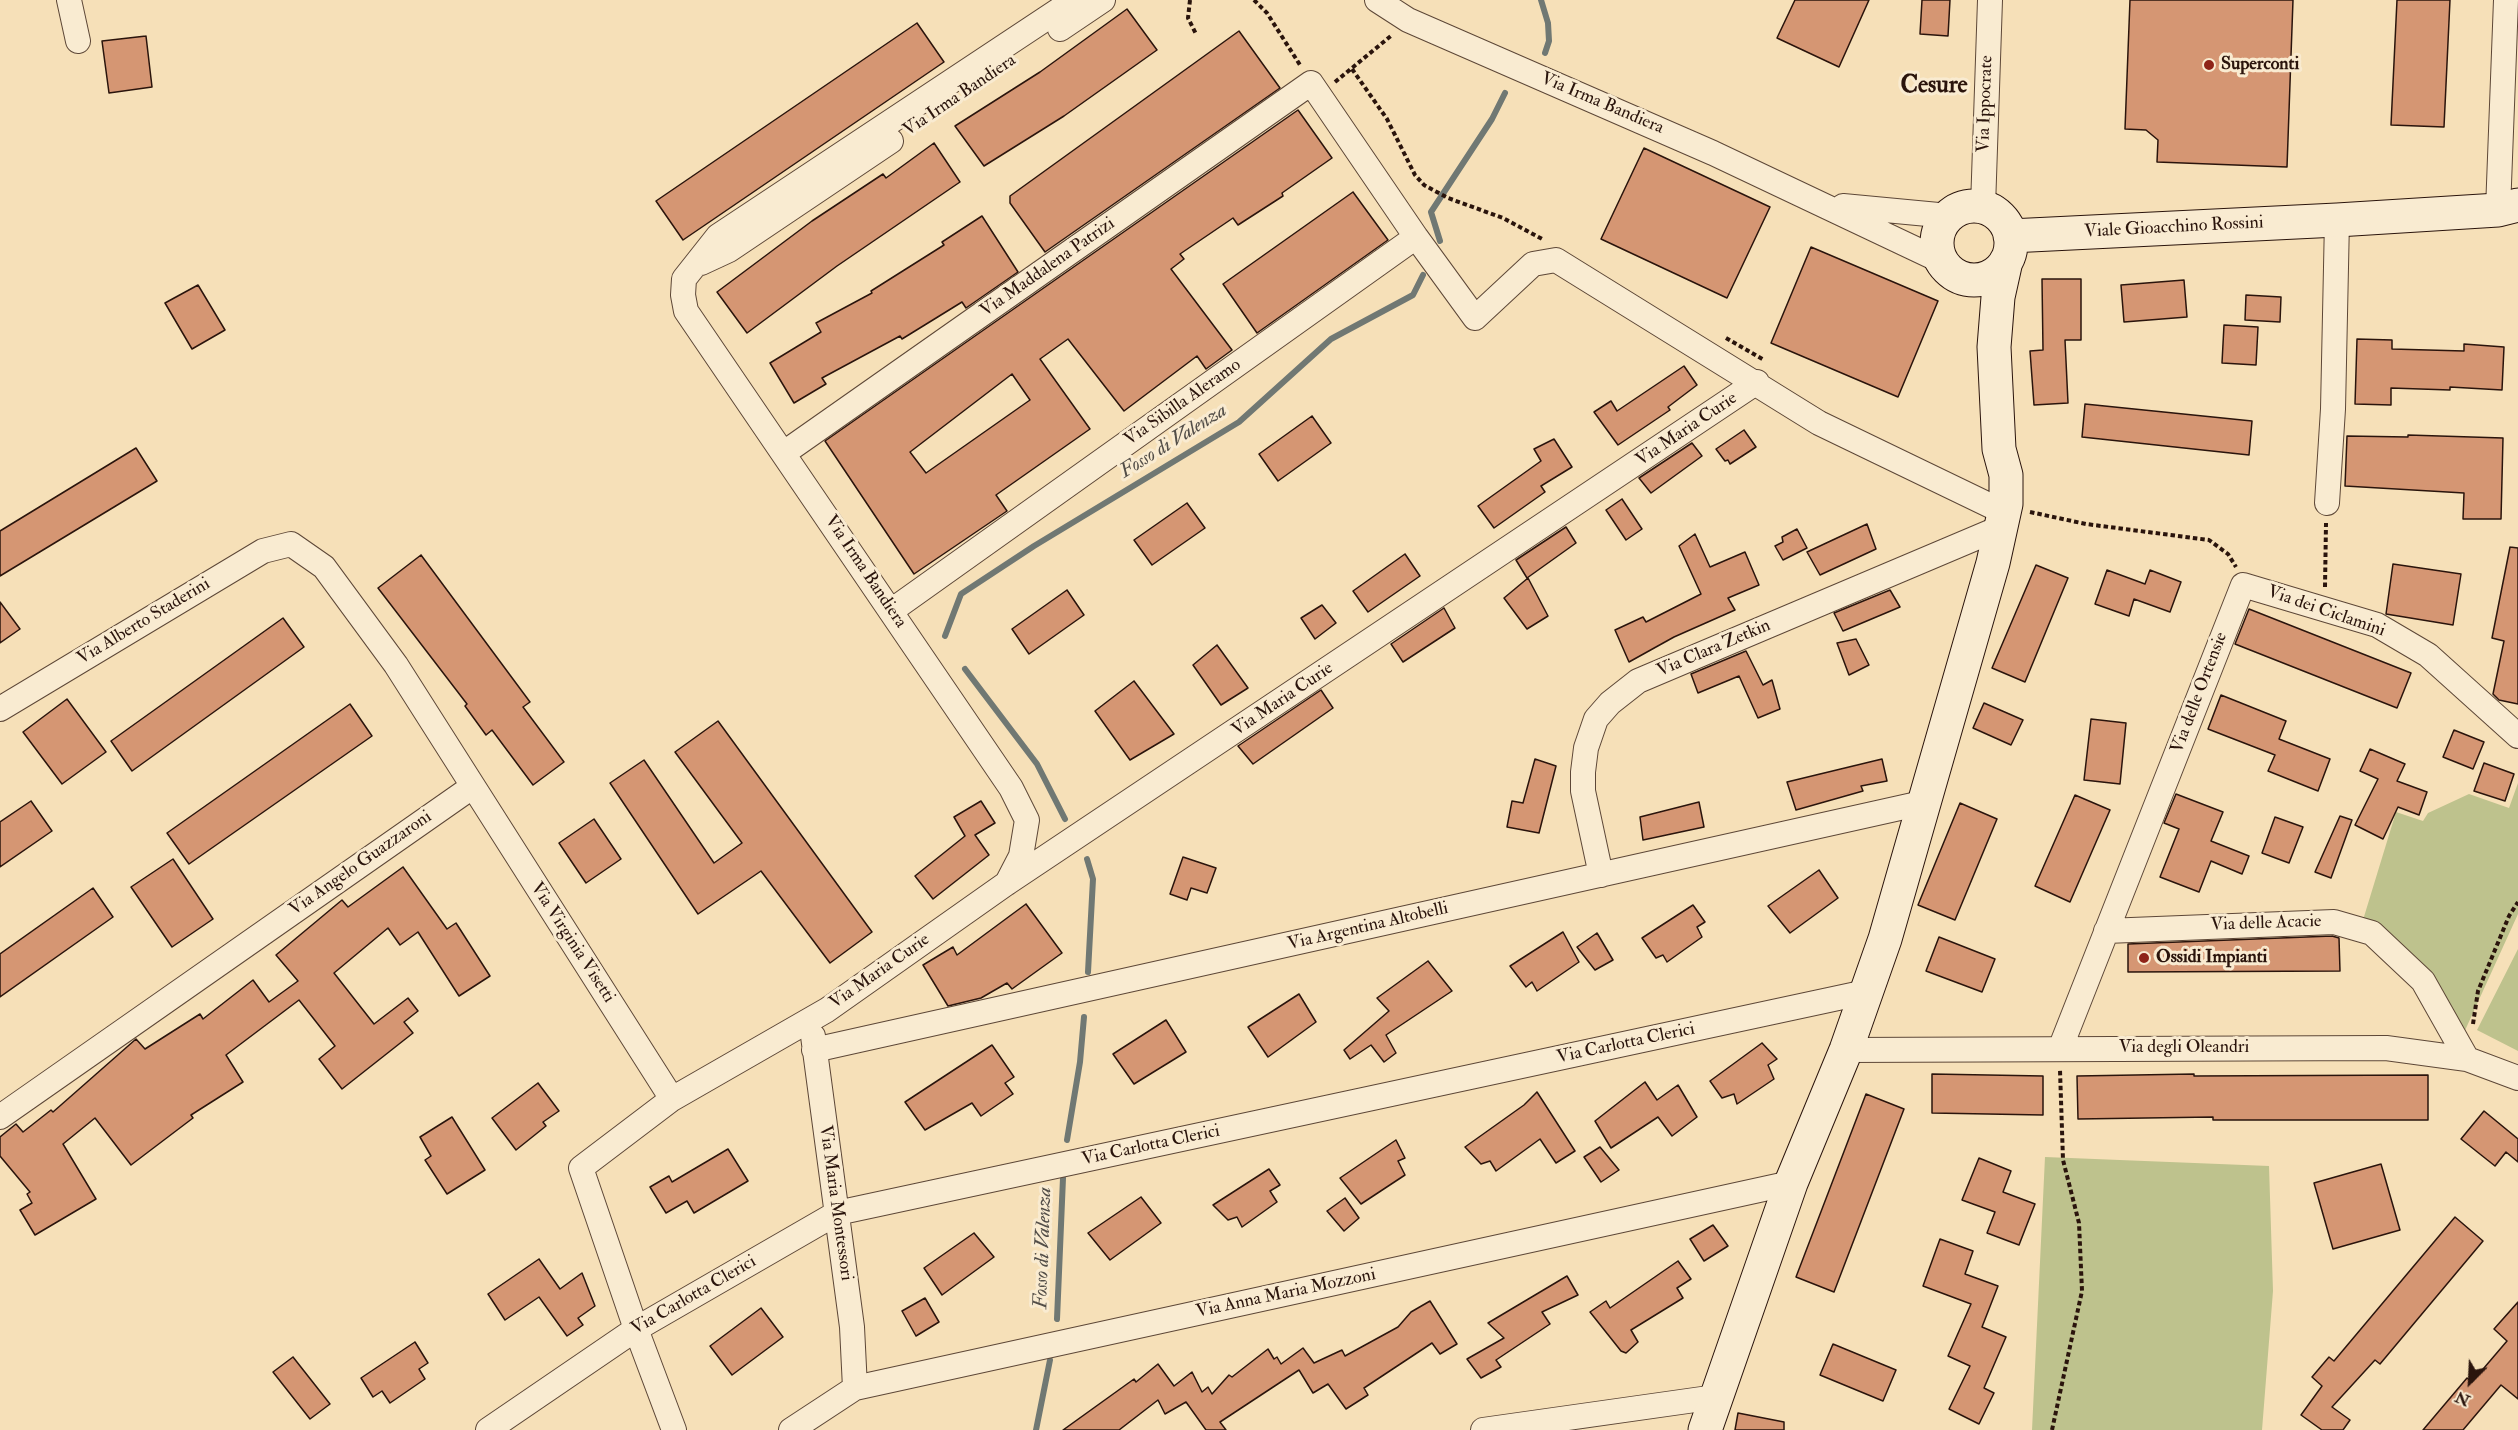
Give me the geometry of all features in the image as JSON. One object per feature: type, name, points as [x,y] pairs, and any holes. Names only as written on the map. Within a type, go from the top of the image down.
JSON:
[{"type":"street","points":[[69,0],[78,41]]},
{"type":"street","name":"Via Irma Bandiera","points":[[1007,883],[1021,856],[1027,820],[1011,788],[686,310],[683,295],[684,279],[718,237],[1074,0]]},
{"type":"street","name":"Via Irma Bandiera","points":[[693,267],[729,250],[1103,0]]},
{"type":"street","name":"Via Irma Bandiera","points":[[1377,0],[1408,20],[1828,205],[1952,269]]},
{"type":"street","name":"Via Ippocrate","points":[[1983,207],[1990,0]]},
{"type":"street","name":"Viale Gioacchino Rossini","points":[[2008,248],[2508,207],[2506,0]]},
{"type":"street","points":[[1315,89],[1416,237]]},
{"type":"street","name":"Via Maddalena Patrizi","points":[[784,453],[1315,89]]},
{"type":"street","name":"Via Irma Bandiera","points":[[1828,205],[1949,216]]},
{"type":"street","points":[[1705,1430],[1791,1183],[1846,1050],[1885,939],[1995,526],[1999,449],[1994,347],[1998,297],[2008,248],[2001,218],[1983,207],[1971,206],[1949,216],[1941,225],[1937,237],[1952,269],[1980,305],[1994,347]]},
{"type":"street","points":[[2327,503],[2337,220]]},
{"type":"street","name":"Via Maria Curie","points":[[1416,237],[1475,318],[1533,264],[1556,260],[1757,382],[1819,423],[1995,526]]},
{"type":"street","name":"Via Sibilla Aleramo","points":[[891,611],[1416,237]]},
{"type":"street","points":[[1952,269],[1976,280],[1988,277],[1998,270],[2008,248]]},
{"type":"street","name":"Via Maria Curie","points":[[810,1019],[1007,883],[1757,382]]},
{"type":"street","name":"Via Clara Zetkin","points":[[1601,875],[1584,791],[1583,772],[1586,748],[1596,719],[1610,703],[1638,681],[1995,526]]},
{"type":"street","name":"Via Alberto Staderini","points":[[0,709],[263,551],[291,544],[324,567],[331,576],[396,665],[472,787]]},
{"type":"street","name":"Via dei Ciclamini","points":[[2242,585],[2377,625],[2428,654],[2518,736]]},
{"type":"street","name":"Via delle Ortensie","points":[[2060,1049],[2242,585]]},
{"type":"street","name":"Via Virginia Visetti","points":[[472,787],[672,1099]]},
{"type":"street","name":"Via Angelo Guazzaroni","points":[[0,1117],[472,787]]},
{"type":"street","name":"Via Argentina Altobelli","points":[[814,1050],[1922,803]]},
{"type":"street","name":"Via delle Acacie","points":[[2106,931],[2334,922],[2372,933],[2423,981],[2467,1059]]},
{"type":"street","name":"Via Carlotta Clerici","points":[[488,1430],[636,1329],[837,1213],[1866,992]]},
{"type":"street","points":[[674,1430],[636,1329],[581,1167],[672,1099],[810,1019]]},
{"type":"street","name":"Via Maria Montessori","points":[[810,1019],[852,1327],[855,1388]]},
{"type":"street","name":"Via degli Oleandri","points":[[1846,1050],[2386,1048],[2467,1059],[2518,1078]]},
{"type":"street","name":"Via Anna Maria Mozzoni","points":[[791,1430],[855,1388],[1791,1183]]},
{"type":"street","points":[[1483,1430],[1716,1397]]},
{"type":"path","points":[[1190,0],[1188,18],[1196,34]]},
{"type":"path","points":[[1254,0],[1267,13],[1315,89],[1352,69],[1408,20]]},
{"type":"path","points":[[1352,69],[1387,119],[1415,175],[1448,198]]},
{"type":"path","points":[[1995,526],[2043,517],[2209,540],[2228,554],[2238,570],[2242,585]]},
{"type":"path","points":[[2324,562],[2326,532]]},
{"type":"path","points":[[2467,1059],[2478,991],[2509,916],[2518,902]]},
{"type":"path","points":[[2052,1430],[2082,1291],[2079,1223],[2062,1160],[2060,1049]]},
{"type":"green space","points":[[2518,783],[2518,914],[2462,1037],[2363,920],[2396,812],[2423,821],[2428,813],[2469,794],[2509,808]]},
{"type":"green space","points":[[2518,949],[2518,1051],[2477,1030]]},
{"type":"green space","points":[[2045,1157],[2269,1166],[2273,1291],[2262,1430],[2032,1430]]},
{"type":"building","points":[[1795,0],[1869,0],[1839,67],[1777,38]]},
{"type":"building","points":[[1922,0],[1950,0],[1948,36],[1920,34]]},
{"type":"building","name":"Superconti","points":[[2130,0],[2293,0],[2287,167],[2157,162],[2158,140],[2146,130],[2125,129]]},
{"type":"building","points":[[2397,0],[2450,0],[2444,127],[2391,125]]},
{"type":"building","points":[[1127,9],[1157,50],[1064,116],[984,166],[955,126],[1040,72]]},
{"type":"building","points":[[917,23],[944,62],[683,240],[656,201]]},
{"type":"building","points":[[1239,31],[1280,88],[1045,252],[1010,203],[1010,196]]},
{"type":"building","points":[[146,36],[152,87],[109,93],[102,41]]},
{"type":"building","points":[[1298,110],[1332,158],[1282,193],[1283,196],[1238,225],[1233,218],[1180,254],[1184,259],[1171,269],[1232,350],[1206,369],[1197,356],[1124,411],[1068,339],[1040,359],[1090,429],[996,495],[1007,511],[914,574],[825,441]],"holes":[[[1012,374],[1030,400],[926,473],[910,452]]]},
{"type":"building","points":[[934,143],[960,182],[837,266],[747,333],[717,292],[812,221],[883,174],[886,178]]},
{"type":"building","points":[[1644,148],[1770,207],[1727,298],[1601,239]]},
{"type":"building","points":[[1353,192],[1388,240],[1257,333],[1223,284]]},
{"type":"building","points":[[982,216],[1018,272],[966,308],[962,302],[902,339],[900,336],[822,378],[826,384],[794,403],[770,363],[821,332],[816,323],[872,293],[871,291],[944,245],[942,242]]},
{"type":"building","points":[[1811,247],[1938,301],[1898,397],[1771,343]]},
{"type":"building","points":[[2042,279],[2081,279],[2081,340],[2065,340],[2068,403],[2034,405],[2030,351],[2043,350]]},
{"type":"building","points":[[2184,280],[2187,317],[2124,322],[2121,285]]},
{"type":"building","points":[[198,285],[225,330],[192,349],[165,303]]},
{"type":"building","points":[[2246,295],[2281,297],[2280,322],[2245,320]]},
{"type":"building","points":[[2224,325],[2258,327],[2256,365],[2222,363]]},
{"type":"building","points":[[2357,339],[2392,340],[2392,349],[2464,351],[2464,344],[2504,347],[2502,390],[2450,387],[2450,390],[2391,388],[2391,405],[2355,404]]},
{"type":"building","points":[[1684,366],[1697,385],[1668,407],[1670,410],[1618,445],[1594,412],[1611,401],[1617,411]]},
{"type":"building","points":[[2085,404],[2252,421],[2249,455],[2082,437]]},
{"type":"building","points":[[1312,416],[1331,443],[1278,481],[1259,454]]},
{"type":"building","points":[[1744,430],[1756,447],[1730,464],[1716,449]]},
{"type":"building","points":[[2408,435],[2503,438],[2501,519],[2463,519],[2464,493],[2345,486],[2347,436],[2408,437]]},
{"type":"building","points":[[1554,439],[1572,467],[1541,486],[1545,492],[1494,528],[1478,506],[1541,461],[1534,449]]},
{"type":"building","points":[[1692,443],[1702,456],[1651,493],[1639,478]]},
{"type":"building","points":[[136,448],[157,481],[0,576],[0,531]]},
{"type":"building","points":[[1622,499],[1642,529],[1626,540],[1606,510]]},
{"type":"building","points":[[1187,503],[1205,528],[1152,565],[1134,540]]},
{"type":"building","points":[[1867,524],[1876,549],[1820,575],[1807,552]]},
{"type":"building","points":[[1566,527],[1576,543],[1527,578],[1516,560]]},
{"type":"building","points":[[1797,529],[1807,548],[1783,560],[1775,546],[1783,542],[1782,537]]},
{"type":"building","points":[[1695,534],[1710,567],[1745,552],[1759,585],[1728,598],[1735,610],[1674,637],[1629,662],[1615,630],[1643,617],[1646,622],[1701,594],[1679,546]]},
{"type":"building","points":[[2510,547],[2518,548],[2518,704],[2499,700],[2493,694],[2504,641],[2492,638]]},
{"type":"building","points":[[1405,554],[1420,576],[1368,612],[1353,591]]},
{"type":"building","points":[[421,555],[530,702],[523,707],[564,762],[533,785],[492,730],[486,735],[465,706],[467,704],[378,588]]},
{"type":"building","points":[[2393,564],[2461,574],[2453,625],[2386,614]]},
{"type":"building","points":[[2036,565],[2068,578],[2025,682],[1992,668]]},
{"type":"building","points":[[2107,570],[2145,584],[2150,570],[2181,582],[2170,612],[2134,599],[2129,616],[2095,604]]},
{"type":"building","points":[[1528,578],[1548,616],[1527,629],[1504,598]]},
{"type":"building","points":[[1067,590],[1084,615],[1029,654],[1012,629]]},
{"type":"building","points":[[1890,590],[1900,607],[1843,631],[1834,613]]},
{"type":"building","points":[[0,602],[20,629],[0,643]]},
{"type":"building","points":[[1322,605],[1336,623],[1315,639],[1301,618]]},
{"type":"building","points":[[1444,608],[1455,628],[1403,662],[1391,644]]},
{"type":"building","points":[[2249,609],[2411,673],[2397,708],[2235,644]]},
{"type":"building","points":[[283,618],[304,647],[132,771],[111,741]]},
{"type":"building","points":[[1856,639],[1869,665],[1849,675],[1837,643]]},
{"type":"building","points":[[1217,645],[1248,688],[1221,705],[1193,665]]},
{"type":"building","points":[[1746,651],[1763,685],[1772,680],[1780,709],[1758,718],[1739,676],[1698,693],[1691,674]]},
{"type":"building","points":[[1134,681],[1174,734],[1130,760],[1095,711]]},
{"type":"building","points":[[1321,690],[1333,708],[1253,764],[1238,746]]},
{"type":"building","points":[[2221,695],[2286,721],[2279,739],[2330,759],[2318,791],[2268,771],[2275,755],[2208,729]]},
{"type":"building","points":[[67,699],[106,752],[62,784],[23,732]]},
{"type":"building","points":[[1984,703],[2023,720],[2011,745],[1973,728]]},
{"type":"building","points":[[350,704],[372,736],[189,864],[167,833]]},
{"type":"building","points":[[2091,719],[2126,723],[2120,784],[2084,780]]},
{"type":"building","points":[[718,721],[872,932],[830,963],[761,871],[698,914],[610,783],[644,760],[714,863],[742,843],[675,752]]},
{"type":"building","points":[[2454,730],[2484,742],[2473,769],[2443,757]]},
{"type":"building","points":[[2370,749],[2405,764],[2397,781],[2427,792],[2419,815],[2398,807],[2383,839],[2355,825],[2378,779],[2360,771]]},
{"type":"building","points":[[1535,759],[1556,766],[1539,833],[1507,827],[1512,801],[1523,803]]},
{"type":"building","points":[[1882,759],[1887,781],[1861,786],[1863,791],[1796,810],[1787,782]]},
{"type":"building","points":[[2484,763],[2514,774],[2505,801],[2474,791]]},
{"type":"building","points":[[2176,794],[2223,812],[2211,841],[2249,856],[2242,874],[2211,861],[2199,892],[2160,877],[2179,829],[2164,823]]},
{"type":"building","points":[[2075,795],[2110,810],[2070,902],[2035,886]]},
{"type":"building","points":[[31,801],[52,831],[0,867],[0,822]]},
{"type":"building","points":[[981,801],[995,823],[975,835],[989,855],[933,899],[915,876],[965,836],[954,817]]},
{"type":"building","points":[[1699,802],[1704,827],[1643,840],[1640,817]]},
{"type":"building","points":[[1960,803],[1997,819],[1955,920],[1918,905]]},
{"type":"building","points":[[2340,816],[2352,820],[2331,878],[2315,872]]},
{"type":"building","points":[[2275,817],[2303,827],[2289,863],[2262,853]]},
{"type":"building","points":[[594,819],[621,859],[586,883],[559,843]]},
{"type":"building","points":[[1183,857],[1216,868],[1207,893],[1191,888],[1187,900],[1170,894]]},
{"type":"building","points":[[173,859],[213,919],[172,947],[131,887]]},
{"type":"building","points":[[403,867],[447,929],[456,923],[490,976],[459,996],[418,932],[400,945],[388,928],[334,973],[374,1024],[408,998],[418,1011],[404,1022],[413,1033],[342,1089],[319,1059],[335,1046],[299,1000],[226,1055],[243,1082],[191,1115],[193,1118],[131,1165],[95,1118],[63,1144],[96,1199],[35,1235],[20,1210],[32,1203],[27,1194],[30,1192],[0,1156],[0,1137],[16,1124],[23,1132],[51,1110],[53,1112],[136,1039],[145,1049],[200,1014],[203,1019],[253,980],[269,1002],[298,981],[276,955],[342,900],[348,907]]},
{"type":"building","points":[[1819,870],[1838,898],[1790,933],[1768,906]]},
{"type":"building","points":[[93,888],[113,917],[0,997],[0,954]]},
{"type":"building","points":[[1026,904],[1062,953],[1012,989],[1007,983],[981,998],[948,1006],[923,965],[953,947],[957,955]]},
{"type":"building","points":[[1693,905],[1705,922],[1697,927],[1702,937],[1667,962],[1663,955],[1656,958],[1642,938]]},
{"type":"building","points":[[1563,932],[1579,962],[1537,991],[1532,982],[1526,987],[1510,966]]},
{"type":"building","points":[[1597,933],[1613,960],[1595,970],[1577,947]]},
{"type":"building","points":[[2332,936],[2339,938],[2340,971],[2128,972],[2128,944]]},
{"type":"building","points":[[1939,937],[1995,959],[1982,992],[1926,971]]},
{"type":"building","points":[[1428,961],[1452,991],[1386,1035],[1396,1053],[1384,1062],[1371,1045],[1350,1059],[1344,1050],[1389,1011],[1377,998]]},
{"type":"building","points":[[1299,994],[1316,1022],[1268,1057],[1248,1027]]},
{"type":"building","points":[[1166,1020],[1186,1052],[1134,1084],[1113,1054]]},
{"type":"building","points":[[1762,1043],[1777,1059],[1768,1065],[1774,1079],[1737,1104],[1734,1094],[1722,1098],[1710,1081]]},
{"type":"building","points":[[992,1045],[1014,1077],[1005,1083],[1013,1094],[981,1116],[972,1103],[925,1130],[905,1102]]},
{"type":"building","points":[[1932,1074],[2043,1076],[2043,1115],[1932,1113]]},
{"type":"building","points":[[2194,1074],[2194,1076],[2428,1075],[2428,1120],[2213,1120],[2213,1117],[2078,1119],[2077,1076]]},
{"type":"building","points":[[1645,1082],[1657,1100],[1678,1085],[1697,1117],[1672,1136],[1658,1117],[1611,1148],[1595,1121]]},
{"type":"building","points":[[538,1083],[559,1111],[543,1122],[546,1126],[516,1150],[492,1118]]},
{"type":"building","points":[[1537,1092],[1575,1151],[1556,1163],[1540,1139],[1496,1171],[1490,1161],[1481,1164],[1465,1147],[1524,1105]]},
{"type":"building","points":[[1866,1094],[1904,1109],[1834,1292],[1796,1277]]},
{"type":"building","points":[[2484,1111],[2518,1139],[2518,1162],[2506,1152],[2495,1166],[2461,1139]]},
{"type":"building","points":[[452,1117],[485,1170],[447,1194],[425,1160],[431,1156],[420,1137]]},
{"type":"building","points":[[1396,1140],[1405,1158],[1398,1161],[1405,1175],[1361,1204],[1340,1178]]},
{"type":"building","points":[[1600,1147],[1619,1170],[1601,1182],[1584,1157]]},
{"type":"building","points":[[728,1149],[748,1181],[694,1213],[687,1201],[666,1213],[650,1187],[669,1176],[672,1182]]},
{"type":"building","points":[[1979,1158],[2011,1171],[2003,1192],[2035,1204],[2019,1245],[1987,1233],[1995,1212],[1962,1200]]},
{"type":"building","points":[[2381,1164],[2400,1230],[2333,1249],[2314,1183]]},
{"type":"building","points":[[1269,1169],[1280,1185],[1270,1191],[1277,1202],[1242,1227],[1237,1217],[1228,1220],[1213,1205]]},
{"type":"building","points":[[1141,1197],[1161,1223],[1110,1260],[1088,1233]]},
{"type":"building","points":[[1345,1198],[1359,1218],[1344,1231],[1327,1211]]},
{"type":"building","points":[[2455,1217],[2483,1241],[2380,1364],[2375,1360],[2332,1407],[2350,1420],[2343,1430],[2322,1430],[2301,1415],[2322,1386],[2312,1377],[2329,1357],[2334,1361]]},
{"type":"building","points":[[1713,1225],[1728,1246],[1704,1261],[1690,1239]]},
{"type":"building","points":[[974,1233],[994,1257],[942,1295],[924,1268]]},
{"type":"building","points":[[1940,1239],[1973,1251],[1965,1274],[1998,1286],[1982,1327],[2006,1337],[1984,1388],[1994,1393],[1979,1424],[1949,1409],[1970,1366],[1948,1356],[1971,1304],[1923,1286]]},
{"type":"building","points":[[539,1259],[560,1289],[582,1273],[595,1306],[578,1318],[583,1325],[567,1336],[539,1297],[505,1320],[488,1294]]},
{"type":"building","points":[[1678,1261],[1691,1279],[1677,1288],[1683,1298],[1631,1330],[1638,1342],[1626,1353],[1621,1351],[1590,1312],[1606,1301],[1610,1308]]},
{"type":"building","points":[[1567,1276],[1578,1295],[1542,1312],[1550,1324],[1496,1360],[1501,1367],[1481,1378],[1467,1359],[1504,1338],[1488,1323]]},
{"type":"building","points":[[925,1298],[939,1322],[916,1336],[902,1311]]},
{"type":"building","points":[[1430,1301],[1457,1344],[1440,1354],[1432,1343],[1364,1388],[1368,1395],[1346,1409],[1328,1384],[1313,1393],[1299,1370],[1220,1422],[1226,1430],[1206,1430],[1186,1402],[1165,1414],[1158,1400],[1119,1430],[1063,1430],[1134,1379],[1136,1382],[1158,1364],[1174,1386],[1192,1372],[1202,1392],[1208,1387],[1212,1394],[1229,1375],[1232,1377],[1268,1349],[1274,1359],[1277,1357],[1281,1364],[1303,1348],[1314,1363],[1342,1350],[1345,1356],[1398,1327],[1411,1312]]},
{"type":"building","points":[[2518,1302],[2518,1399],[2501,1385],[2463,1430],[2423,1430],[2467,1378],[2472,1382],[2507,1341],[2494,1329]]},
{"type":"building","points":[[761,1308],[783,1337],[732,1375],[710,1346]]},
{"type":"building","points":[[415,1342],[428,1363],[419,1369],[425,1379],[390,1403],[382,1391],[373,1397],[361,1378]]},
{"type":"building","points":[[1833,1344],[1896,1370],[1883,1401],[1820,1375]]},
{"type":"building","points":[[293,1357],[330,1404],[310,1419],[273,1372]]},
{"type":"building","points":[[1738,1413],[1784,1422],[1784,1430],[1735,1430]]},
{"type":"waterway","name":"Fosso di Valenza","points":[[1541,0],[1548,23],[1549,41],[1545,53]]},
{"type":"waterway","name":"Fosso di Valenza","points":[[1440,241],[1431,212],[1492,119],[1505,93]]},
{"type":"waterway","name":"Fosso di Valenza","points":[[945,636],[961,594],[1034,546],[1239,422],[1331,339],[1413,295],[1423,275]]},
{"type":"waterway","name":"Fosso di Valenza","points":[[965,669],[1037,764],[1065,819]]},
{"type":"waterway","name":"Fosso di Valenza","points":[[1087,859],[1093,879],[1088,972]]},
{"type":"waterway","name":"Fosso di Valenza","points":[[1067,1140],[1080,1062],[1084,1017]]},
{"type":"waterway","name":"Fosso di Valenza","points":[[1057,1319],[1063,1178]]},
{"type":"waterway","name":"Fosso di Valenza","points":[[1036,1430],[1050,1360]]},
{"type":"place","name":"Superconti","points":[[2209,65]]},
{"type":"place","name":"Ossidi Impianti","points":[[2144,958]]},
{"type":"district","name":"Cesure","points":[[1934,87]]}]
